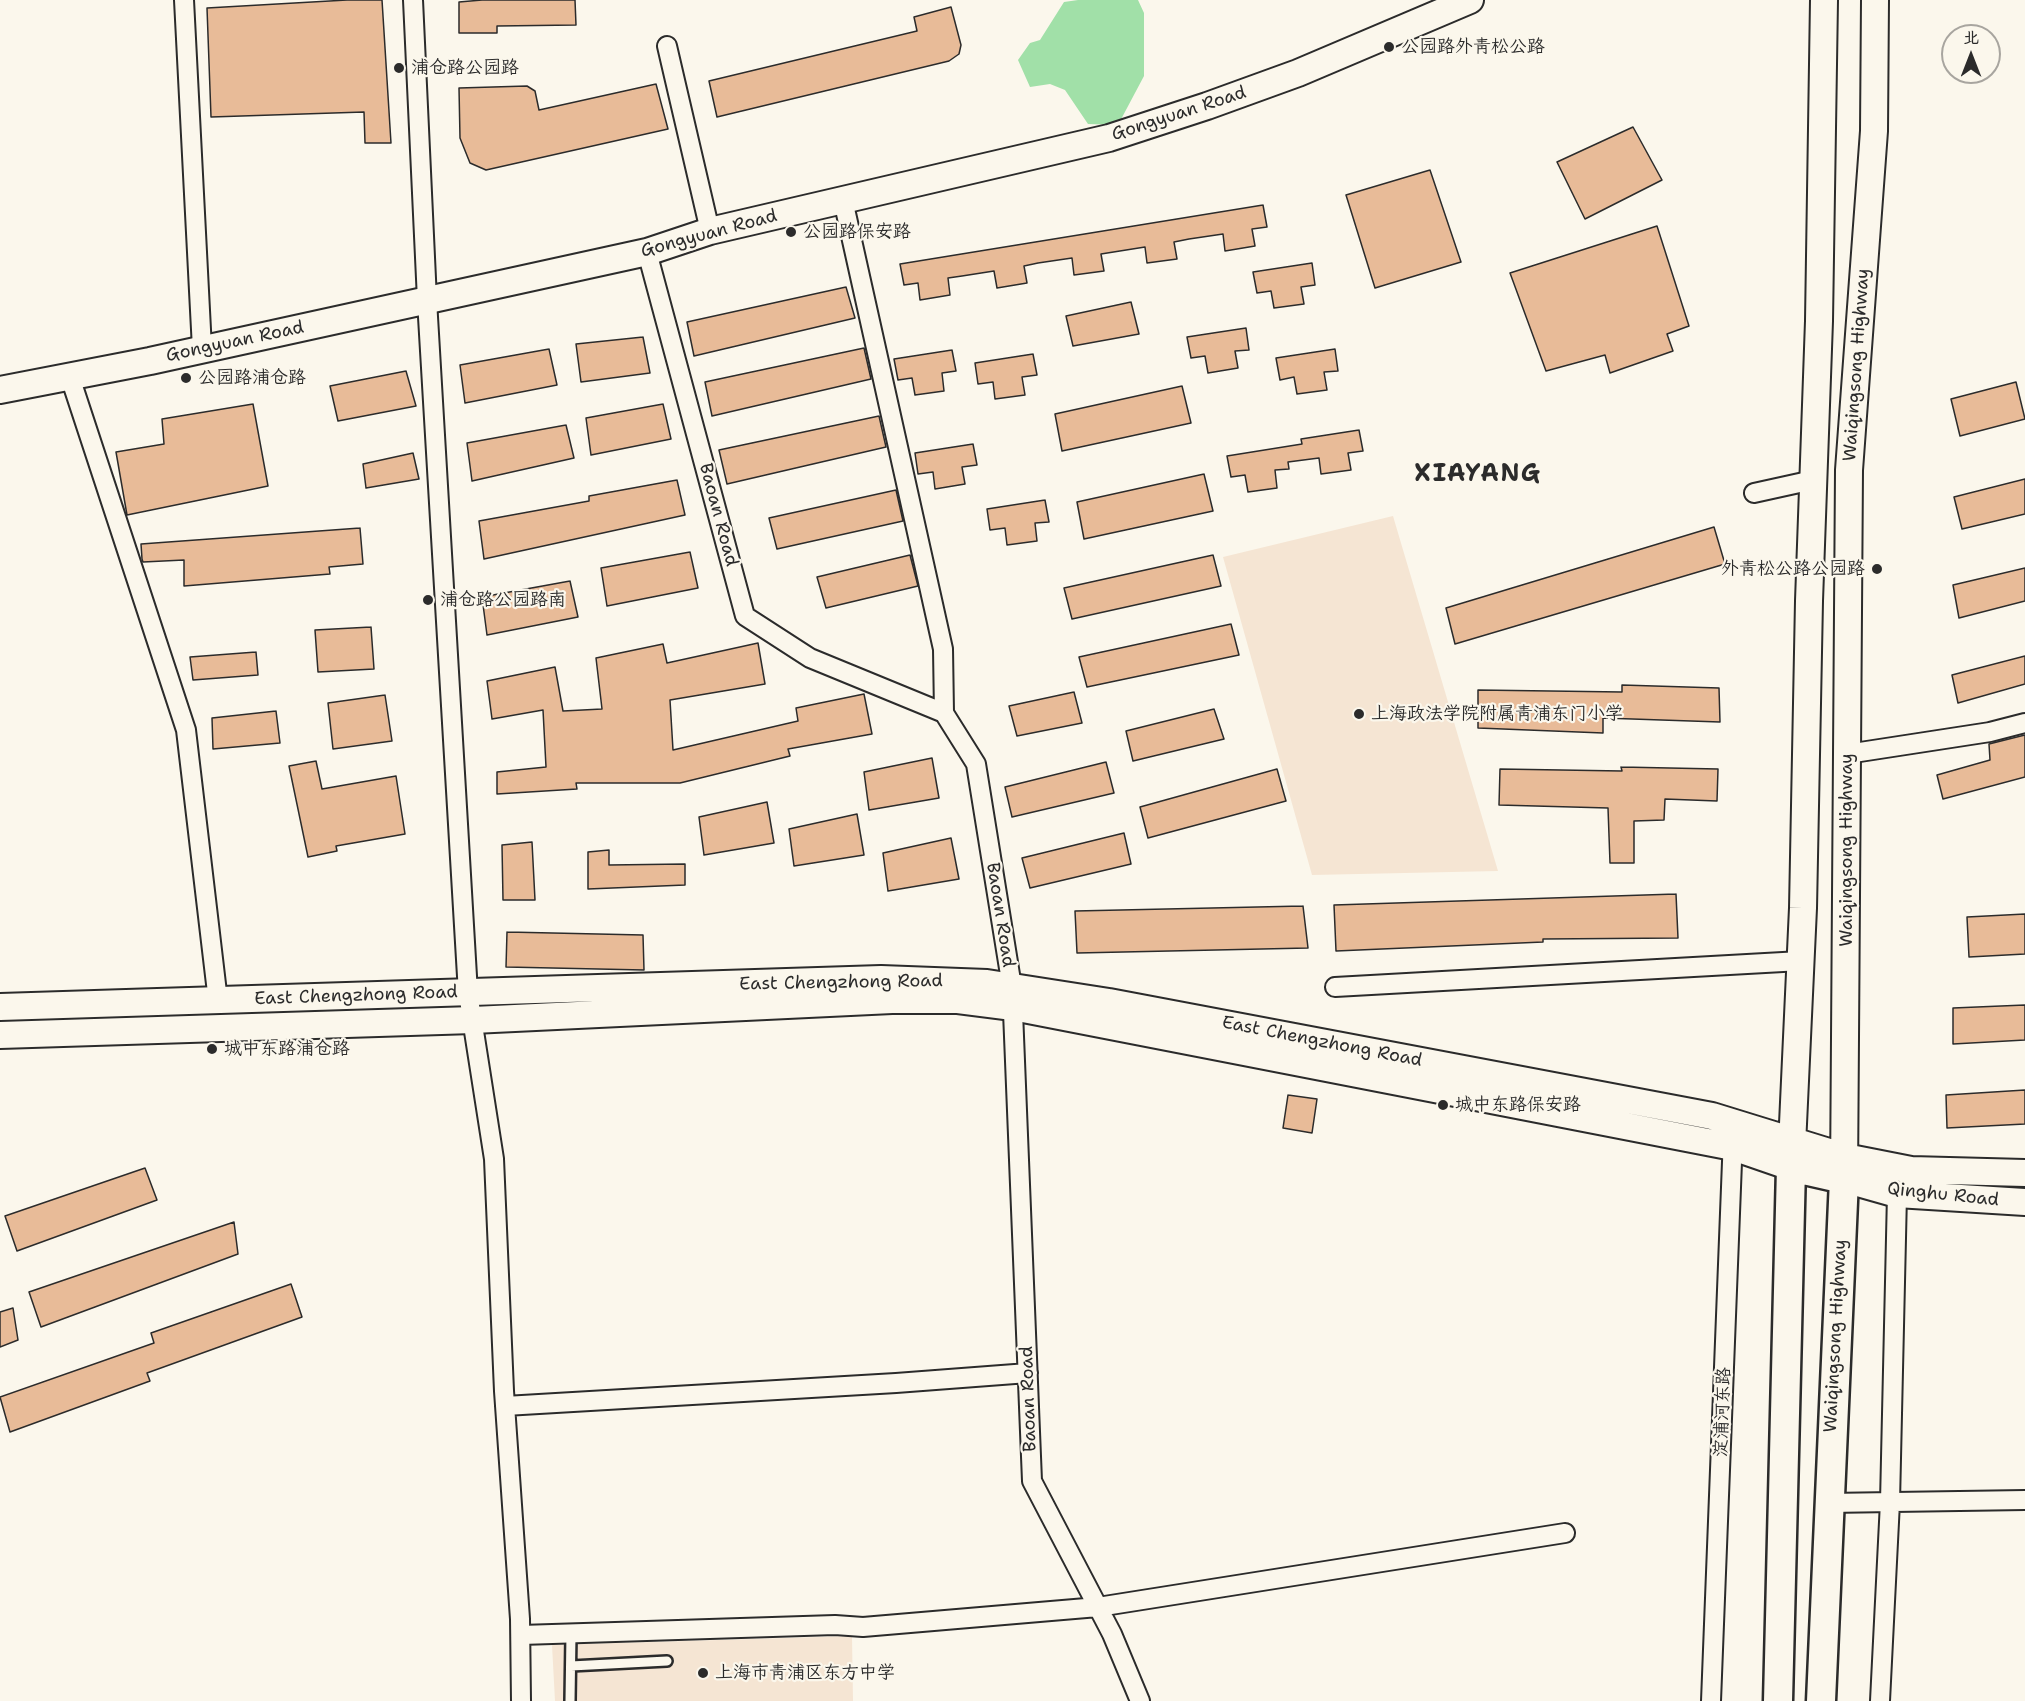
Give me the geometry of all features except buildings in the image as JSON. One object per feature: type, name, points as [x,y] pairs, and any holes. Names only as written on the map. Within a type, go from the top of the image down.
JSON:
[{"type":"main road","name":"Gongyuan Road","points":[[0,390],[202,349],[647,252],[710,231],[1109,138],[1298,73],[1470,0]]},
{"type":"main road","name":"Waiqingsong Highway","points":[[1778,1701],[1791,1154],[1801,961],[1824,0]]},
{"type":"main road","name":"Waiqingsong Highway","points":[[1821,1701],[1844,1168],[1849,470],[1874,131],[1875,0]]},
{"type":"main road","name":"East Chengzhong Road","points":[[0,1007],[881,979],[987,983],[1012,997]]},
{"type":"main road","name":"East Chengzhong Road","points":[[0,1035],[472,1020],[892,1000],[1012,997],[1109,1002],[1712,1116],[1733,1135],[1791,1154]]},
{"type":"main road","name":"Qinghu Road","points":[[1791,1154],[1844,1168],[1897,1194],[2025,1203]]},
{"type":"main road","name":"Qinghu Road","points":[[1844,1168],[2025,1173]]},
{"type":"street","points":[[184,0],[202,349]]},
{"type":"street","points":[[413,0],[427,300],[468,993],[494,1159],[505,1406],[521,1635],[521,1701]]},
{"type":"street","points":[[666,46],[710,231]]},
{"type":"street","points":[[843,200],[943,649],[944,713]]},
{"type":"street","name":"Baoan Road","points":[[647,252],[745,616],[810,658],[944,713],[976,764],[1012,997],[1032,1481],[1098,1606],[1140,1701]]},
{"type":"street","points":[[70,376],[186,730],[218,1001]]},
{"type":"street","points":[[1754,493],[1814,480]]},
{"type":"street","points":[[1847,754],[1990,732],[2025,723]]},
{"type":"street","points":[[1335,987],[1801,961]]},
{"type":"street","name":"淀浦河东路","points":[[1712,1701],[1733,1135]]},
{"type":"street","points":[[1880,1701],[1890,1502],[1897,1194]]},
{"type":"street","points":[[505,1406],[884,1384],[1028,1373]]},
{"type":"street","points":[[1828,1503],[2025,1500]]},
{"type":"street","points":[[521,1635],[835,1624],[863,1627],[1098,1606],[1565,1533]]},
{"type":"lane","points":[[570,1701],[571,1634]]},
{"type":"lane","points":[[571,1665],[667,1661]]},
{"type":"shaded area","name":"上海政法学院附属青浦东门小学","points":[[1393,516],[1498,871],[1312,875],[1223,557]]},
{"type":"shaded area","name":"上海市青浦区东方中学","points":[[852,1636],[853,1701],[555,1701],[552,1645]]},
{"type":"green space","points":[[1138,0],[1144,13],[1144,76],[1118,125],[1088,124],[1065,90],[1050,84],[1030,87],[1018,60],[1030,43],[1040,40],[1064,2]]},
{"type":"place","name":"公园路外青松公路","points":[[1389,47]]},
{"type":"place","name":"浦仓路公园路","points":[[399,68]]},
{"type":"place","name":"公园路保安路","points":[[791,232]]},
{"type":"place","name":"公园路浦仓路","points":[[186,378]]},
{"type":"place","name":"外青松公路公园路","points":[[1877,569]]},
{"type":"place","name":"浦仓路公园路南","points":[[428,600]]},
{"type":"place","name":"上海政法学院附属青浦东门小学","points":[[1359,714]]},
{"type":"place","name":"城中东路浦仓路","points":[[212,1049]]},
{"type":"place","name":"城中东路保安路","points":[[1443,1105]]},
{"type":"place","name":"上海市青浦区东方中学","points":[[703,1673]]},
{"type":"district","name":"XIAYANG","points":[[1478,475]]}]
